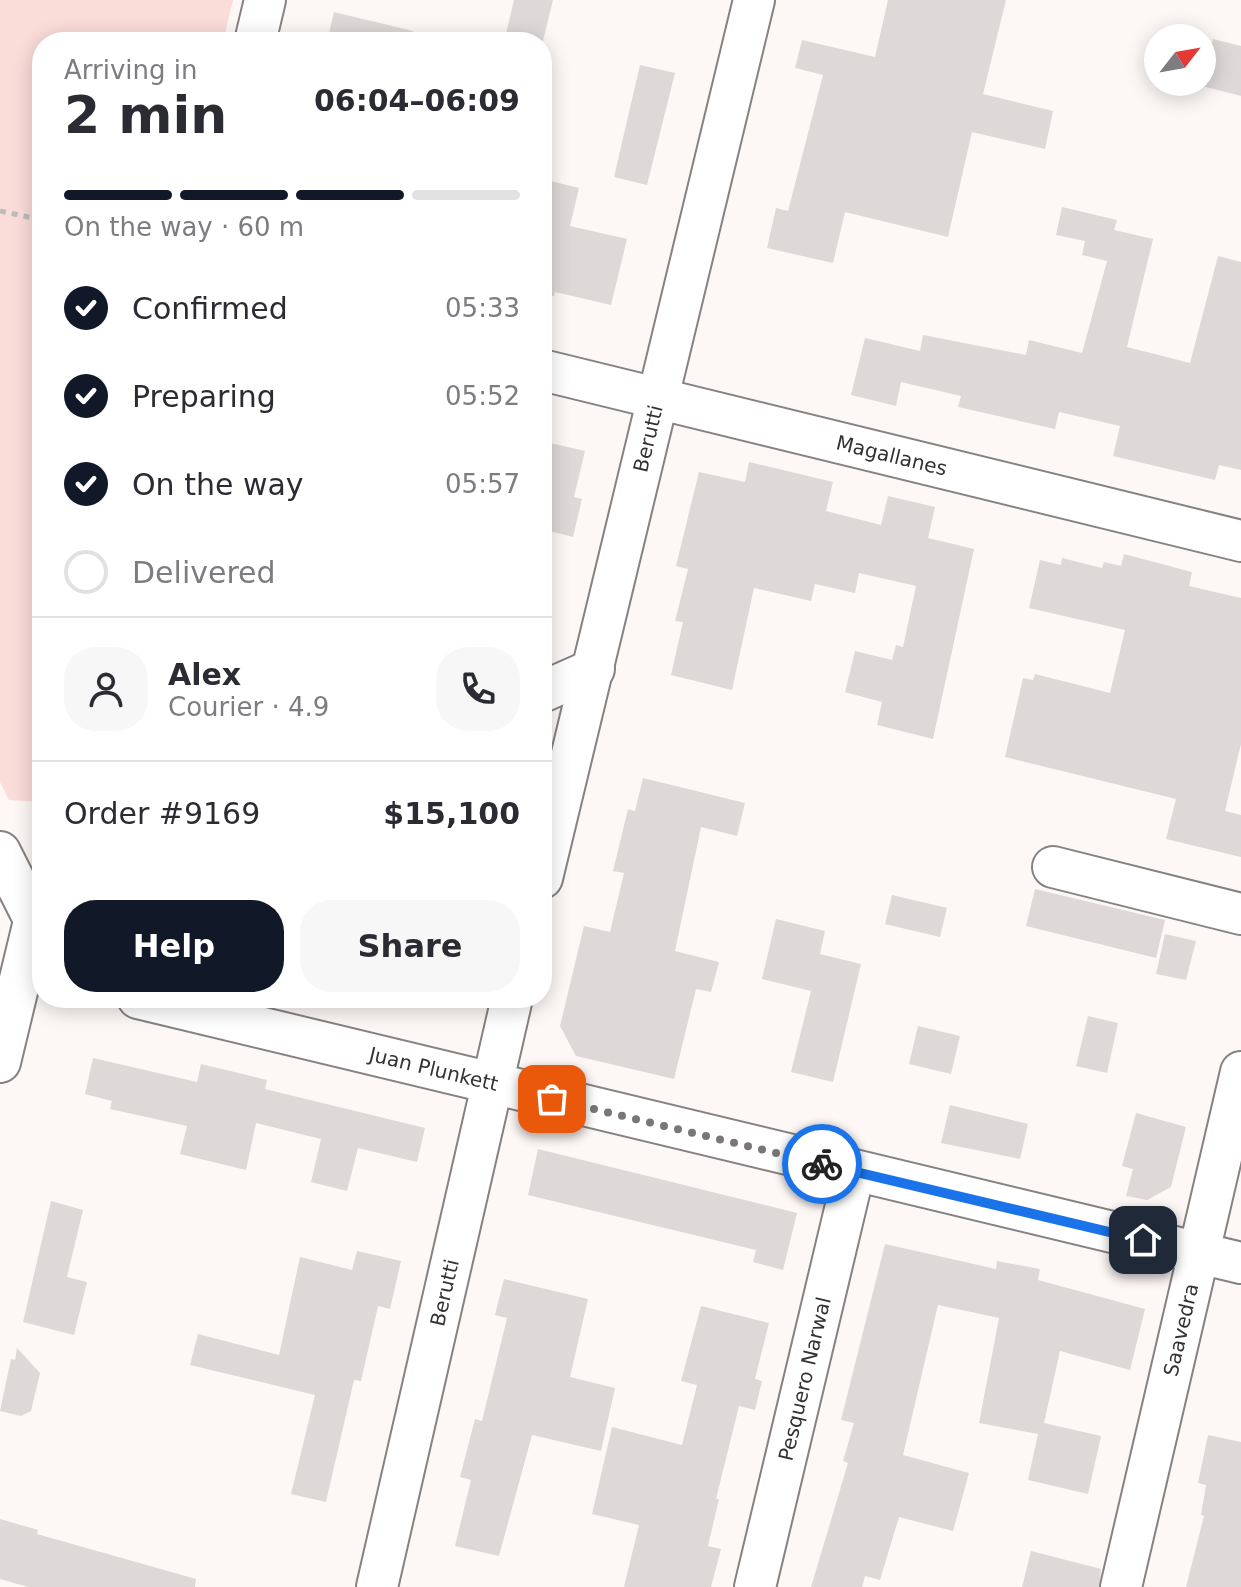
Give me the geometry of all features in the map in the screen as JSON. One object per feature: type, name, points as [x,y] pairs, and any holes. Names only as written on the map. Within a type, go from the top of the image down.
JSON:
[{"type":"street","points":[[257,32],[265,0]]},
{"type":"street","name":"Berutti","points":[[552,838],[754,0]]},
{"type":"street","name":"Magallanes","points":[[552,372],[1241,541]]},
{"type":"street","points":[[552,688],[594,669]]},
{"type":"street","points":[[0,852],[32,920],[0,1062]]},
{"type":"street","points":[[1053,867],[1241,914]]},
{"type":"street","name":"Juan Plunkett","points":[[179,1008],[1241,1263]]},
{"type":"street","name":"Berutti","points":[[377,1587],[510,1008]]},
{"type":"street","name":"Saavedra","points":[[1121,1587],[1241,1072]]},
{"type":"street","name":"Pesquero Narwal","points":[[755,1587],[854,1172]]},
{"type":"path","points":[[0,211],[32,218]]},
{"type":"shaded area","points":[[0,0],[233,0],[225,32],[32,32],[32,801],[9,800],[0,782]]},
{"type":"building","points":[[514,0],[553,0],[545,32],[506,32]]},
{"type":"building","points":[[888,0],[1006,0],[983,94],[1053,111],[1045,149],[972,132],[948,237],[845,212],[833,263],[767,248],[776,208],[788,211],[823,75],[795,68],[802,40],[875,57]]},
{"type":"building","points":[[334,12],[413,31],[413,32],[329,32]]},
{"type":"building","points":[[1216,40],[1241,46],[1241,96],[1216,90]]},
{"type":"building","points":[[640,65],[675,73],[647,185],[614,177]]},
{"type":"building","points":[[552,181],[579,188],[570,226],[627,239],[611,305],[555,292],[554,296]]},
{"type":"building","points":[[1062,207],[1117,220],[1114,230],[1153,239],[1127,347],[1190,363],[1218,256],[1241,262],[1241,470],[1219,465],[1215,480],[1113,456],[1120,426],[1059,412],[1055,429],[958,407],[961,396],[901,382],[896,406],[851,395],[865,338],[920,351],[923,335],[1026,355],[1029,340],[1082,353],[1107,261],[1082,255],[1085,241],[1056,235]]},
{"type":"building","points":[[552,443],[585,451],[574,497],[582,499],[573,537],[552,532]]},
{"type":"building","points":[[749,462],[833,482],[826,511],[881,525],[888,496],[935,507],[928,538],[974,549],[933,739],[877,725],[882,702],[845,692],[855,651],[892,660],[896,645],[903,647],[916,586],[859,573],[855,593],[815,584],[811,601],[754,588],[732,690],[671,675],[683,622],[675,621],[688,569],[676,566],[699,472],[745,482]]},
{"type":"building","points":[[1124,554],[1192,572],[1189,586],[1241,598],[1241,744],[1225,811],[1241,815],[1241,857],[1166,839],[1176,799],[1005,757],[1023,678],[1033,680],[1035,674],[1110,693],[1125,630],[1029,608],[1040,560],[1061,565],[1062,558],[1102,568],[1104,562],[1121,566]]},
{"type":"building","points":[[643,778],[745,803],[737,836],[701,827],[675,951],[719,962],[711,992],[696,989],[674,1079],[576,1056],[560,1026],[584,926],[610,932],[624,873],[613,871],[628,809],[635,811]]},
{"type":"building","points":[[1035,889],[1165,920],[1156,958],[1026,926]]},
{"type":"building","points":[[892,895],[947,908],[940,937],[885,924]]},
{"type":"building","points":[[776,919],[825,931],[820,954],[861,964],[833,1082],[791,1072],[811,991],[762,979]]},
{"type":"building","points":[[1165,934],[1196,941],[1186,980],[1156,974]]},
{"type":"building","points":[[1088,1016],[1118,1023],[1107,1073],[1076,1066]]},
{"type":"building","points":[[918,1026],[960,1036],[951,1074],[909,1064]]},
{"type":"building","points":[[93,1058],[197,1082],[201,1064],[267,1080],[265,1089],[425,1128],[417,1162],[358,1148],[347,1191],[311,1182],[321,1139],[256,1123],[246,1170],[180,1154],[187,1126],[110,1109],[112,1101],[85,1094]]},
{"type":"building","points":[[950,1105],[1028,1124],[1020,1159],[941,1143]]},
{"type":"building","points":[[1136,1113],[1186,1127],[1171,1187],[1147,1200],[1126,1196],[1133,1169],[1122,1166]]},
{"type":"building","points":[[538,1149],[797,1213],[783,1270],[753,1262],[756,1250],[528,1195]]},
{"type":"building","points":[[51,1201],[83,1210],[67,1277],[87,1282],[74,1335],[23,1322]]},
{"type":"building","points":[[885,1244],[996,1269],[997,1261],[1040,1269],[1038,1280],[1145,1309],[1130,1370],[1060,1351],[1044,1423],[1101,1436],[1088,1494],[1028,1480],[1038,1434],[979,1423],[999,1318],[938,1305],[903,1455],[969,1473],[953,1531],[899,1517],[880,1580],[865,1576],[862,1587],[811,1587],[848,1463],[843,1461],[854,1423],[841,1420]]},
{"type":"building","points":[[357,1251],[401,1261],[390,1309],[378,1306],[361,1381],[354,1380],[326,1502],[291,1494],[315,1395],[190,1365],[198,1334],[279,1355],[300,1257],[352,1270]]},
{"type":"building","points":[[504,1279],[588,1299],[570,1377],[615,1388],[601,1451],[532,1435],[499,1556],[455,1546],[471,1480],[460,1477],[475,1419],[482,1421],[507,1318],[495,1315]]},
{"type":"building","points":[[701,1306],[769,1323],[755,1379],[762,1381],[755,1410],[739,1406],[716,1499],[719,1499],[708,1546],[721,1549],[711,1587],[624,1587],[639,1525],[592,1514],[612,1427],[682,1445],[697,1385],[681,1381]]},
{"type":"building","points":[[17,1348],[40,1373],[31,1411],[21,1416],[0,1411],[11,1359],[15,1360]]},
{"type":"building","points":[[1208,1435],[1241,1442],[1241,1587],[1186,1587],[1204,1516],[1201,1515],[1206,1485],[1198,1483]]},
{"type":"building","points":[[0,1519],[38,1530],[37,1534],[196,1579],[195,1587],[28,1587],[0,1579]]},
{"type":"building","points":[[1031,1551],[1101,1569],[1099,1587],[1022,1587]]},
{"type":"way so far","points":[[552,1099],[822,1164]]},
{"type":"route","points":[[822,1164],[1143,1240]]}]
